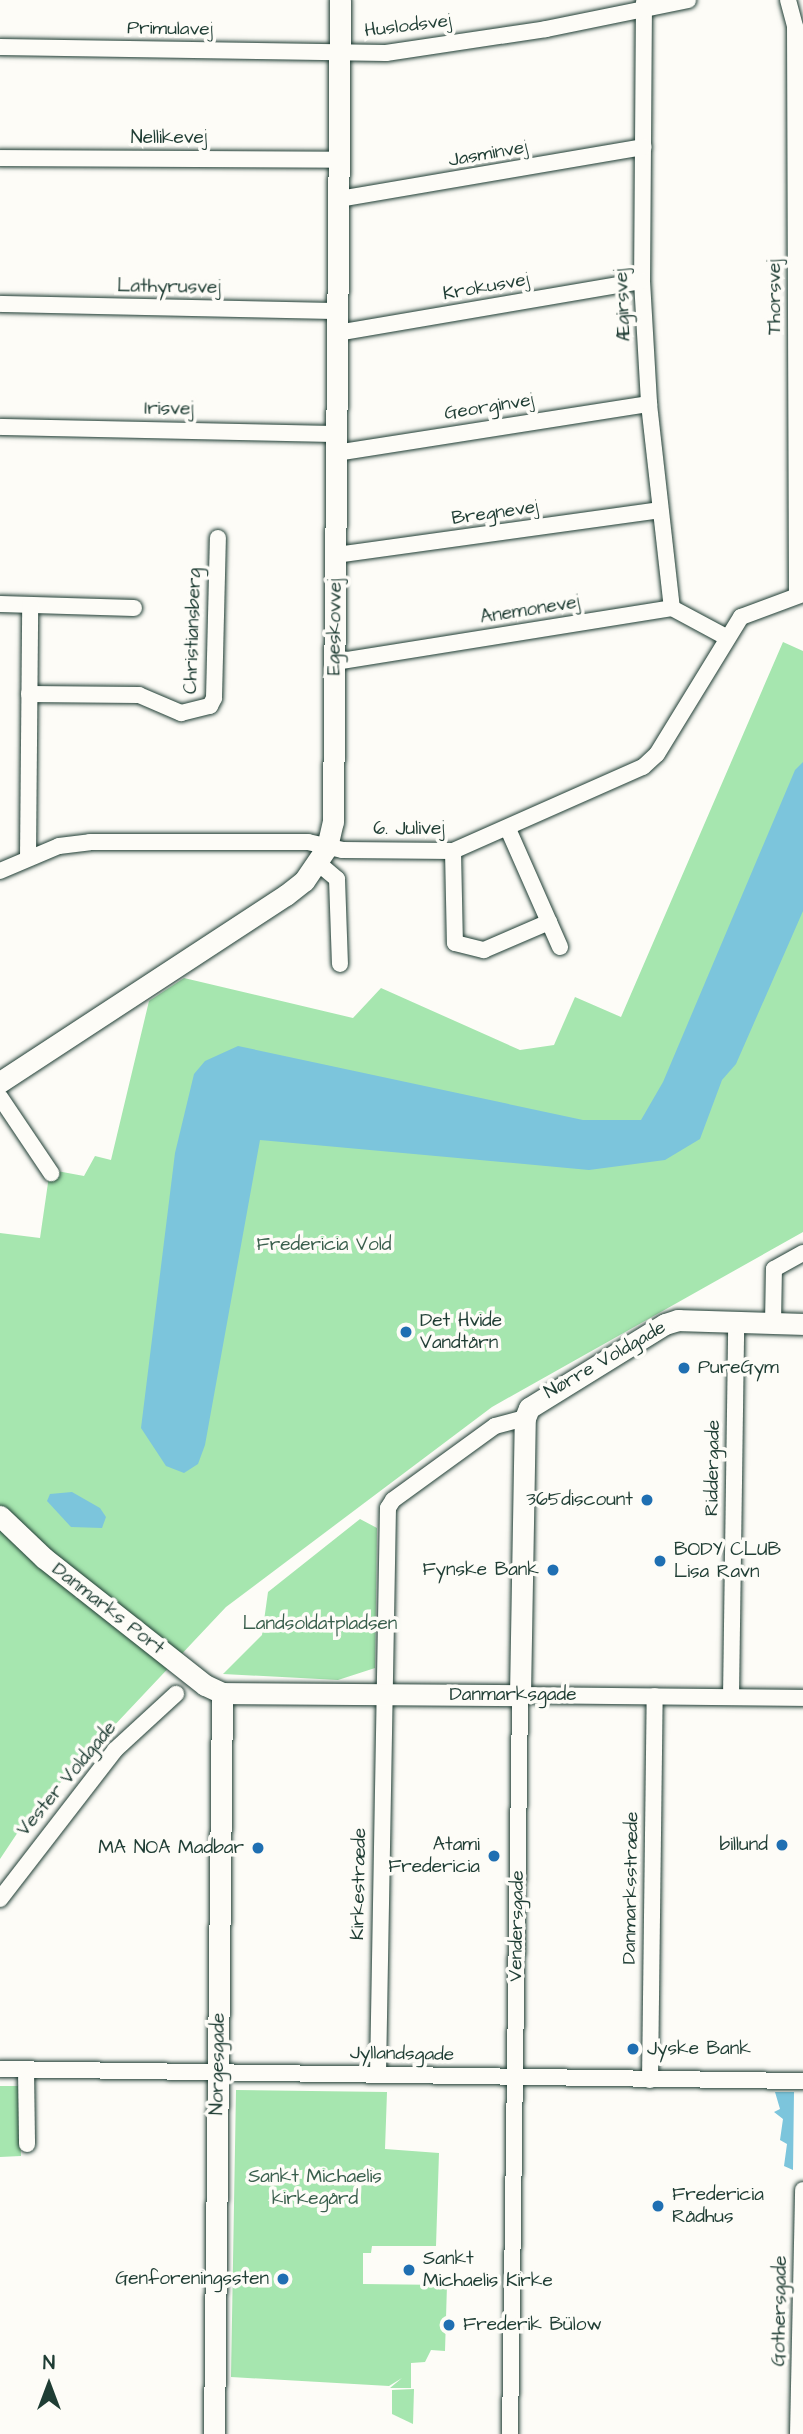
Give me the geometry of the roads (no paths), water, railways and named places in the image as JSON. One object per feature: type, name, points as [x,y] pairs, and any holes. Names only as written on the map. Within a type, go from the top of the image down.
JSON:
[{"type":"street","name":"Egeskovvej","points":[[322,855],[333,822],[341,0]]},
{"type":"street","name":"Huslodsvej","points":[[340,54],[386,53],[688,0]]},
{"type":"street","name":"Thorsvej","points":[[788,0],[795,27],[800,594]]},
{"type":"street","name":"Ægirsvej","points":[[644,6],[642,281],[649,404],[672,608]]},
{"type":"street","name":"Primulavej","points":[[0,47],[340,54]]},
{"type":"street","name":"Jasminvej","points":[[339,199],[644,147]]},
{"type":"street","name":"Nellikevej","points":[[0,158],[338,160]]},
{"type":"street","name":"Krokusvej","points":[[337,322],[642,281]]},
{"type":"street","name":"Lathyrusvej","points":[[0,304],[337,322]]},
{"type":"street","name":"Georginvej","points":[[336,443],[649,404]]},
{"type":"street","name":"Irisvej","points":[[0,427],[336,443]]},
{"type":"street","name":"Bregnevej","points":[[335,555],[660,510]]},
{"type":"street","name":"Christiansberg","points":[[29,694],[139,695],[181,713],[210,706],[214,698],[218,538]]},
{"type":"street","name":"6. Julivej","points":[[0,871],[60,846],[90,842],[308,842],[322,855],[453,851],[508,829],[643,767],[657,754],[726,637],[741,617],[800,594]]},
{"type":"street","points":[[0,604],[134,608]]},
{"type":"street","points":[[28,858],[30,605]]},
{"type":"street","points":[[672,608],[726,637]]},
{"type":"street","name":"Anemonevej","points":[[335,662],[672,608]]},
{"type":"street","points":[[508,829],[560,947]]},
{"type":"street","points":[[453,851],[455,943],[484,950],[549,922]]},
{"type":"street","points":[[0,1082],[286,895],[322,855],[337,879],[340,964]]},
{"type":"street","points":[[0,1097],[51,1172]]},
{"type":"street","points":[[773,1324],[774,1269],[803,1253]]},
{"type":"street","name":"Riddergade","points":[[731,1697],[737,1323]]},
{"type":"street","name":"Nørre Voldgade","points":[[525,1419],[537,1399],[665,1324],[803,1324]]},
{"type":"street","name":"Kirkestræde","points":[[378,2074],[382,1695],[388,1508],[393,1500],[495,1426],[525,1419]]},
{"type":"street","name":"Vendersgade","points":[[510,2434],[525,1419]]},
{"type":"street","name":"Danmarks Port","points":[[0,1516],[54,1566],[205,1685],[222,1693]]},
{"type":"street","name":"Danmarksgade","points":[[222,1693],[803,1698]]},
{"type":"street","name":"Norgesgade","points":[[214,2434],[222,1693]]},
{"type":"street","name":"Vester Voldgade","points":[[0,1899],[115,1750],[176,1694]]},
{"type":"street","name":"Danmarksstræde","points":[[650,2080],[655,1696]]},
{"type":"street","name":"Jyllandsgade","points":[[0,2068],[803,2081]]},
{"type":"street","points":[[26,2069],[27,2144]]},
{"type":"street","name":"Gothersgade","points":[[798,2434],[803,2190]]},
{"type":"water","points":[[803,762],[803,911],[736,1064],[722,1080],[700,1139],[665,1160],[589,1170],[260,1140],[205,1445],[198,1464],[184,1473],[166,1466],[141,1428],[175,1153],[194,1074],[205,1061],[238,1046],[583,1120],[641,1120],[663,1082],[795,770]]},
{"type":"water","points":[[72,1492],[100,1508],[106,1517],[102,1528],[71,1527],[47,1501],[50,1494]]},
{"type":"water","points":[[775,2092],[794,2092],[793,2170],[784,2166],[787,2144],[780,2140],[783,2119],[774,2112],[780,2109]]},
{"type":"place","name":"Det Hvide Vandtårn","points":[[406,1332]]},
{"type":"place","name":"PureGym","points":[[684,1368]]},
{"type":"place","name":"365discount","points":[[647,1500]]},
{"type":"place","name":"BODY CLUB Lisa Ravn","points":[[660,1561]]},
{"type":"place","name":"Fynske Bank","points":[[553,1570]]},
{"type":"place","name":"billund","points":[[782,1845]]},
{"type":"place","name":"MA NOA Madbar","points":[[258,1848]]},
{"type":"place","name":"Atami Fredericia","points":[[494,1856]]},
{"type":"place","name":"Jyske Bank","points":[[633,2049]]},
{"type":"place","name":"Fredericia Rådhus","points":[[658,2206]]},
{"type":"place","name":"Sankt Michaelis Kirke","points":[[409,2270]]},
{"type":"place","name":"Genforeningssten","points":[[283,2279]]},
{"type":"place","name":"Frederik Bülow","points":[[449,2325]]},
{"type":"park label","name":"Fredericia Vold","points":[[324,1245]]},
{"type":"park label","name":"Landsoldatpladsen","points":[[320,1624]]},
{"type":"park label","name":"Sankt Michaelis kirkegård","points":[[315,2188]]}]
